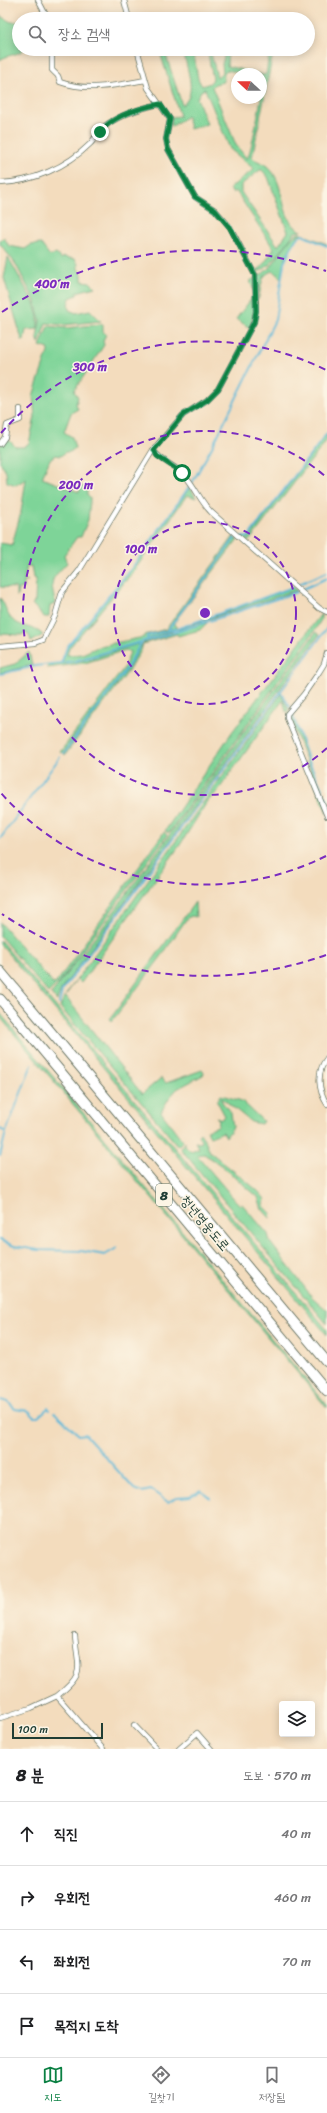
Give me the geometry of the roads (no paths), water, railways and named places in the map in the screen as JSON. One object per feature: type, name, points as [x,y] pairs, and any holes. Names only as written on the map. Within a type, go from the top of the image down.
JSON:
[{"type":"highway","name":"청년영웅도로","points":[[0,971],[327,1362]]},
{"type":"highway","name":"청년영웅도로","points":[[0,999],[327,1390]]},
{"type":"street","points":[[38,0],[44,12]]},
{"type":"street","points":[[124,0],[127,12]]},
{"type":"street","points":[[52,56],[52,70],[58,76],[60,82],[68,85],[84,88],[145,80]]},
{"type":"street","points":[[0,646],[35,643],[43,640],[55,616],[62,592],[79,571],[154,450],[183,415],[207,400],[218,389],[254,322],[257,282],[248,259],[230,228],[215,210],[193,194],[168,149],[166,139],[170,119],[148,88],[138,56]]},
{"type":"street","points":[[0,183],[15,182],[53,170],[78,154],[91,143],[108,124],[133,111],[160,104]]},
{"type":"street","points":[[0,444],[5,437],[7,425],[20,420],[20,409]]},
{"type":"street","points":[[154,450],[157,456],[188,479],[198,497],[211,512],[319,608],[327,612]]},
{"type":"street","points":[[327,653],[326,663],[304,694],[287,714],[287,718],[327,816]]},
{"type":"street","points":[[327,1058],[321,1070],[320,1081],[322,1095],[327,1104]]},
{"type":"street","points":[[0,1718],[30,1708],[56,1696],[73,1683],[79,1672],[75,1636]]},
{"type":"street","points":[[56,1696],[103,1749]]},
{"type":"street","points":[[134,1725],[156,1749]]},
{"type":"street","points":[[179,1749],[197,1733],[211,1749]]},
{"type":"waterway","points":[[192,483],[212,447],[275,320],[284,263],[296,239],[302,235],[327,246]]},
{"type":"waterway","points":[[241,537],[248,537],[327,433]]},
{"type":"waterway","points":[[61,663],[67,647],[131,569],[189,487]]},
{"type":"waterway","points":[[167,631],[235,538]]},
{"type":"waterway","points":[[299,584],[327,572]]},
{"type":"waterway","points":[[303,589],[327,578]]},
{"type":"waterway","points":[[148,640],[147,636],[179,628],[293,587]]},
{"type":"waterway","points":[[0,674],[36,666],[75,661],[179,631],[297,592]]},
{"type":"waterway","points":[[59,1004],[62,991],[327,628]]},
{"type":"waterway","points":[[64,753],[127,668],[141,643]]},
{"type":"waterway","points":[[281,692],[290,707]]},
{"type":"waterway","points":[[292,712],[308,759],[327,800]]},
{"type":"waterway","points":[[0,839],[60,757]]},
{"type":"waterway","points":[[0,1156],[6,1132],[32,1064]]},
{"type":"waterway","points":[[0,1129],[6,1132]]},
{"type":"waterway","points":[[0,1240],[14,1246],[38,1250],[81,1251],[105,1255],[117,1248]]},
{"type":"waterway","points":[[0,1400],[8,1402],[15,1409],[29,1411],[34,1417],[38,1417],[48,1408],[50,1410]]},
{"type":"waterway","points":[[55,1413],[79,1435],[85,1434],[134,1489],[142,1492],[151,1490],[168,1502],[177,1497],[190,1496],[201,1490],[210,1498]]}]
